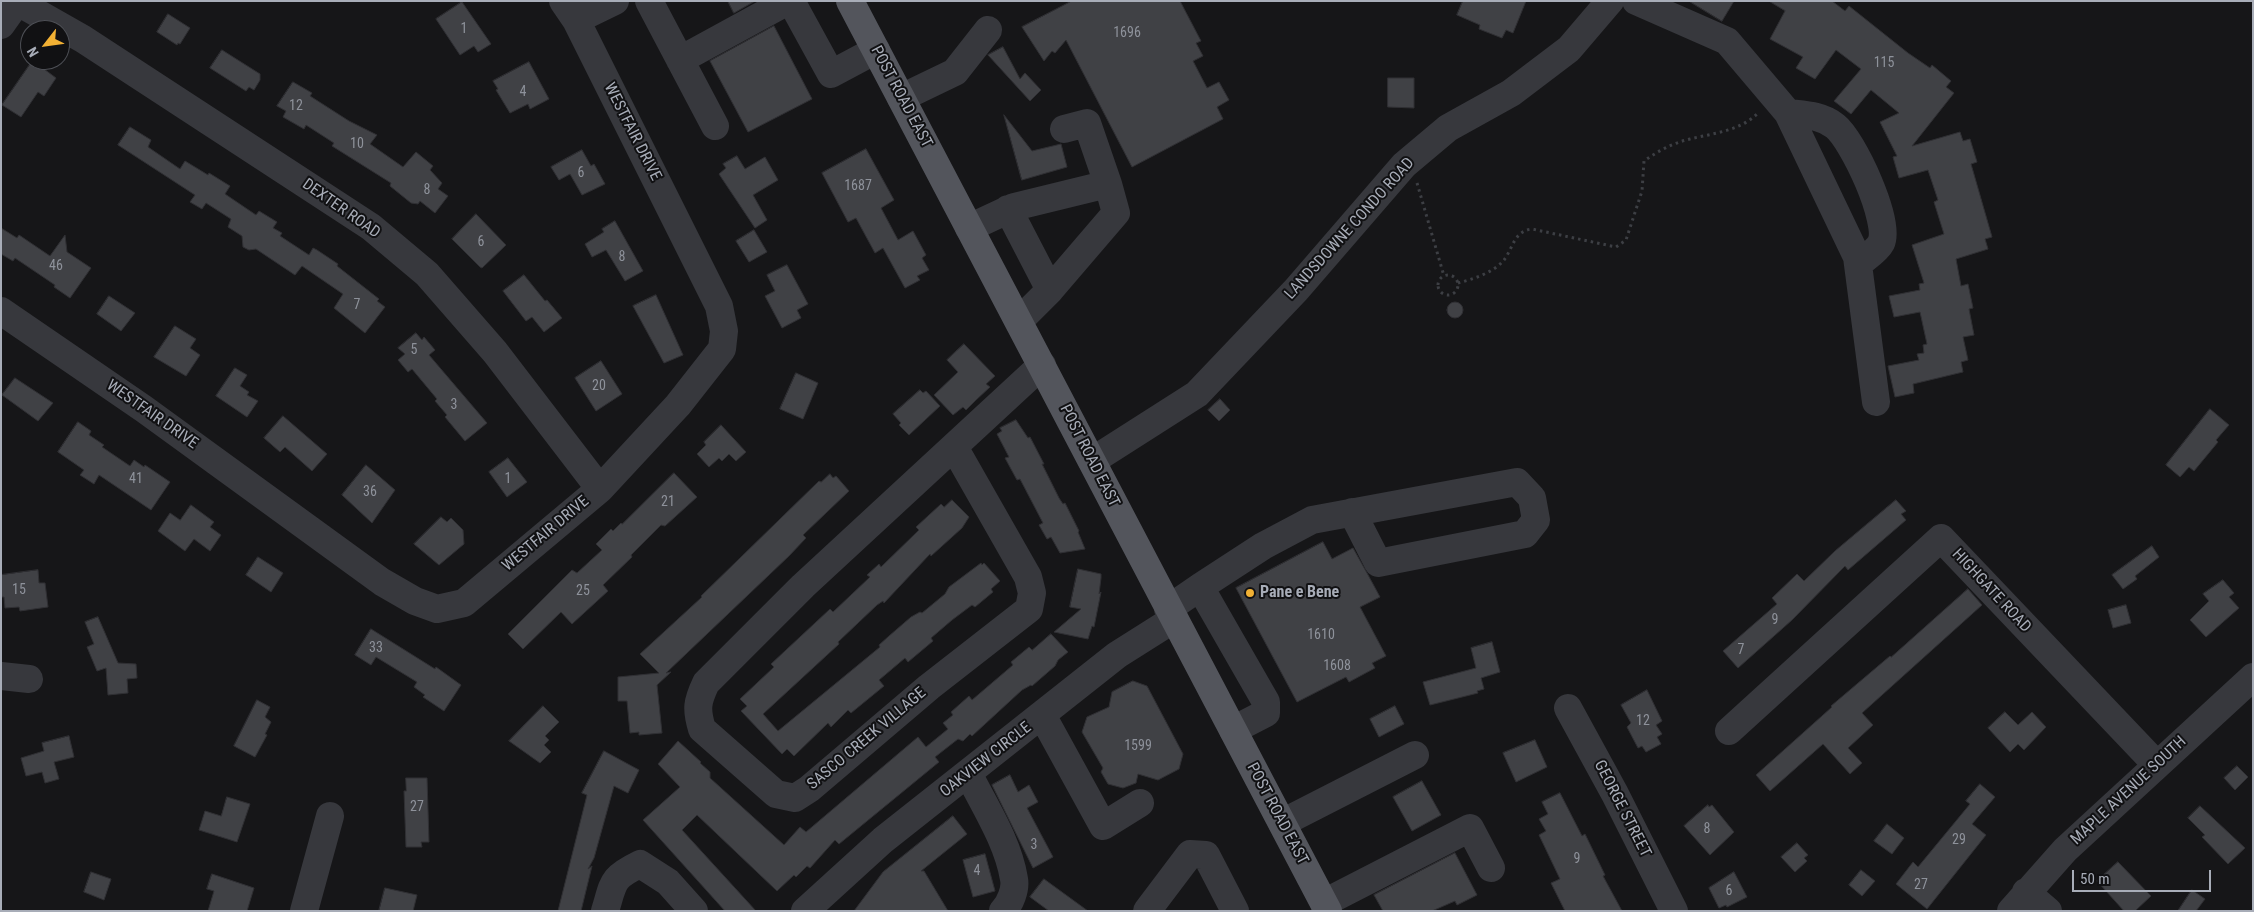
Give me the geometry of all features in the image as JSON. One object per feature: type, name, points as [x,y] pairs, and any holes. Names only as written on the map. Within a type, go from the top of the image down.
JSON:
[{"type":"main road","name":"POST ROAD EAST","points":[[850,1],[1326,907]]},
{"type":"street","name":"WESTFAIR DRIVE","points":[[1,311],[144,409],[382,582],[415,601],[437,608],[464,603],[600,489],[708,371],[722,350],[724,331],[719,306],[570,11],[615,1]]},
{"type":"street","points":[[649,1],[715,126]]},
{"type":"street","points":[[680,60],[789,1],[831,74],[876,50]]},
{"type":"street","name":"LANDSDOWNE CONDO ROAD","points":[[1092,462],[1197,394],[1296,290],[1404,165],[1448,128],[1511,93],[1569,48],[1610,1]]},
{"type":"street","points":[[1636,1],[1727,41],[1781,105],[1857,257],[1876,402]]},
{"type":"street","points":[[1,26],[18,2]]},
{"type":"street","name":"DEXTER ROAD","points":[[18,2],[83,38],[371,227],[420,268],[494,352],[600,489]]},
{"type":"street","points":[[902,98],[955,72],[988,30]]},
{"type":"street","points":[[1781,105],[1820,118],[1834,126],[1849,142],[1875,202],[1884,231],[1880,245],[1858,264]]},
{"type":"street","points":[[1019,321],[1050,290],[1116,213],[1087,123],[1064,129]]},
{"type":"street","points":[[969,228],[1008,209],[1108,184]]},
{"type":"street","points":[[1008,209],[1050,290]]},
{"type":"street","name":"SASCO CREEK VILLAGE","points":[[954,446],[1028,577],[1032,594],[1029,609],[929,686],[810,789],[795,798],[776,794],[702,729],[698,714],[698,700],[706,683],[803,586],[954,446],[1042,365]]},
{"type":"street","name":"OAKVIEW CIRCLE","points":[[805,911],[883,840],[1171,614],[1200,587],[1263,546],[1312,520],[1352,512],[1517,482],[1532,498],[1536,520],[1525,534],[1378,563],[1352,512]]},
{"type":"street","name":"HIGHGATE ROAD","points":[[1729,731],[1941,538],[2156,765]]},
{"type":"street","points":[[1200,587],[1266,702],[1266,713],[1233,730]]},
{"type":"street","points":[[1,676],[29,679]]},
{"type":"street","name":"MAPLE AVENUE SOUTH","points":[[2018,901],[2065,850],[2253,677]]},
{"type":"street","name":"GEORGE STREET","points":[[1568,708],[1615,794],[1674,911]]},
{"type":"street","points":[[1042,715],[1103,826],[1140,802]]},
{"type":"street","points":[[1282,824],[1415,755]]},
{"type":"street","points":[[968,773],[1003,843],[1015,881],[1009,905],[1003,911]]},
{"type":"street","points":[[304,911],[330,816]]},
{"type":"street","points":[[1326,907],[1470,828],[1492,868]]},
{"type":"street","points":[[1147,911],[1190,854],[1206,855],[1235,911]]},
{"type":"street","points":[[604,911],[613,885],[620,873],[640,864],[668,882],[694,911]]},
{"type":"street","points":[[2018,901],[2048,911]]},
{"type":"path","points":[[1458,283],[1452,276],[1444,276],[1439,279],[1438,284],[1443,294],[1454,293],[1458,283],[1489,272],[1503,260],[1517,237],[1524,230],[1616,247],[1626,240],[1642,191],[1644,161],[1660,150],[1688,139],[1725,132],[1781,105]]},
{"type":"path","points":[[1404,165],[1415,175],[1444,276]]},
{"type":"building","points":[[728,1],[755,1],[734,13]]},
{"type":"building","points":[[1072,1],[1180,1],[1201,41],[1196,43],[1203,56],[1193,61],[1207,88],[1219,82],[1229,100],[1217,107],[1223,119],[1132,167],[1066,40],[1055,53],[1052,51],[1044,61],[1022,27]]},
{"type":"building","points":[[1463,1],[1526,1],[1513,33],[1506,30],[1502,38],[1479,29],[1480,25],[1457,15]]},
{"type":"building","points":[[1689,1],[1734,1],[1722,21]]},
{"type":"building","points":[[1769,1],[1832,1],[1845,11],[1849,6],[1908,53],[1930,68],[1932,65],[1951,81],[1946,87],[1954,93],[1912,146],[1960,132],[1963,141],[1970,139],[1977,162],[1971,164],[1992,237],[1985,239],[1988,249],[1956,259],[1961,286],[1968,284],[1973,308],[1969,309],[1974,335],[1963,337],[1968,360],[1961,362],[1963,372],[1913,384],[1914,393],[1895,397],[1888,366],[1919,360],[1917,354],[1924,353],[1923,345],[1927,344],[1920,312],[1894,317],[1889,296],[1920,290],[1919,284],[1924,283],[1912,245],[1944,234],[1934,202],[1938,200],[1928,170],[1899,178],[1893,157],[1897,156],[1880,122],[1899,113],[1871,90],[1851,114],[1834,101],[1861,69],[1836,50],[1815,79],[1796,68],[1803,57],[1770,39],[1785,11]]},
{"type":"building","points":[[462,2],[491,44],[478,52],[474,46],[460,55],[436,19]]},
{"type":"building","points":[[168,14],[190,28],[180,44],[178,43],[177,45],[157,32]]},
{"type":"building","points":[[774,26],[812,99],[748,132],[710,61]]},
{"type":"building","points":[[1003,47],[1020,79],[1025,73],[1041,90],[1030,101],[988,55]]},
{"type":"building","points":[[222,50],[260,74],[260,80],[254,90],[249,87],[246,91],[210,68]]},
{"type":"building","points":[[529,62],[549,99],[530,109],[528,104],[510,113],[496,90],[498,89],[493,81]]},
{"type":"building","points":[[26,70],[45,70],[56,78],[44,96],[38,92],[21,117],[2,105]]},
{"type":"building","points":[[1388,78],[1414,78],[1414,108],[1388,107]]},
{"type":"building","points":[[293,82],[312,93],[310,96],[349,121],[377,135],[370,144],[403,167],[416,152],[433,166],[430,170],[442,183],[438,189],[448,196],[435,213],[420,201],[418,204],[411,203],[390,186],[391,183],[332,146],[334,143],[306,125],[304,129],[283,117],[286,111],[277,106]]},
{"type":"building","points":[[1004,115],[1032,151],[1061,144],[1067,167],[1022,180]]},
{"type":"building","points":[[130,127],[151,140],[148,147],[180,169],[185,161],[230,186],[225,194],[256,215],[259,211],[277,222],[273,228],[282,233],[280,236],[309,255],[313,248],[317,250],[338,264],[337,266],[379,299],[377,301],[385,307],[365,333],[334,308],[343,294],[302,266],[295,275],[256,249],[249,250],[243,247],[242,236],[228,227],[231,219],[206,203],[202,209],[190,202],[195,195],[118,145]]},
{"type":"building","points":[[866,149],[894,200],[881,208],[898,240],[913,231],[926,255],[922,258],[929,270],[917,276],[920,280],[905,288],[883,248],[875,253],[856,218],[848,222],[822,173]]},
{"type":"building","points":[[582,150],[591,166],[594,164],[605,184],[582,195],[570,174],[559,180],[551,167]]},
{"type":"building","points":[[737,156],[745,169],[765,157],[778,180],[753,195],[767,220],[755,228],[719,174],[726,168],[723,164]]},
{"type":"building","points":[[476,214],[506,245],[482,268],[452,239]]},
{"type":"building","points":[[615,221],[643,271],[625,281],[606,250],[592,257],[585,244],[604,232],[602,229]]},
{"type":"building","points":[[1,228],[17,238],[19,235],[50,256],[65,235],[67,252],[91,268],[70,298],[54,287],[55,285],[15,258],[13,261],[1,254]]},
{"type":"building","points":[[754,230],[767,252],[749,262],[736,241]]},
{"type":"building","points":[[787,265],[808,304],[797,310],[801,318],[782,328],[765,296],[775,291],[767,275]]},
{"type":"building","points":[[524,275],[562,318],[544,332],[532,317],[526,321],[503,291]]},
{"type":"building","points":[[656,295],[683,355],[664,363],[633,306]]},
{"type":"building","points":[[109,296],[135,313],[121,331],[97,314]]},
{"type":"building","points":[[1455,302],[1461,304],[1463,310],[1461,316],[1455,318],[1449,316],[1447,310],[1449,304]]},
{"type":"building","points":[[175,326],[196,339],[190,348],[200,355],[186,376],[154,357]]},
{"type":"building","points":[[416,333],[422,340],[424,337],[435,350],[429,355],[487,423],[465,441],[445,417],[447,415],[435,401],[437,399],[412,369],[408,372],[398,360],[405,354],[398,348]]},
{"type":"building","points":[[964,344],[995,376],[986,384],[990,387],[966,410],[963,407],[953,415],[934,395],[958,372],[947,360]]},
{"type":"building","points":[[601,361],[622,394],[596,411],[575,378]]},
{"type":"building","points":[[235,368],[247,375],[240,386],[249,392],[247,395],[258,401],[247,417],[216,396]]},
{"type":"building","points":[[796,373],[818,383],[803,419],[780,409]]},
{"type":"building","points":[[15,378],[53,403],[38,421],[2,395]]},
{"type":"building","points":[[920,390],[923,393],[926,391],[940,406],[909,435],[899,425],[901,423],[893,414]]},
{"type":"building","points":[[1220,399],[1230,410],[1219,421],[1208,410]]},
{"type":"building","points":[[2210,409],[2229,425],[2216,440],[2218,442],[2194,471],[2189,467],[2180,477],[2166,465]]},
{"type":"building","points":[[283,416],[327,454],[312,471],[285,447],[280,452],[264,438]]},
{"type":"building","points":[[1016,420],[1028,438],[1030,437],[1059,498],[1063,504],[1065,503],[1079,531],[1085,549],[1060,553],[1051,537],[1047,539],[1039,525],[1043,523],[1020,479],[1017,480],[1005,458],[1009,457],[997,434],[1002,431],[1000,428]]},
{"type":"building","points":[[78,422],[91,431],[89,435],[104,445],[102,447],[130,466],[134,460],[170,482],[151,510],[99,475],[94,484],[80,475],[84,470],[58,452]]},
{"type":"building","points":[[721,425],[746,452],[736,461],[729,454],[722,461],[719,458],[709,467],[697,454],[706,445],[704,442]]},
{"type":"building","points":[[508,458],[527,482],[507,497],[489,472]]},
{"type":"building","points":[[366,465],[395,490],[372,523],[342,495]]},
{"type":"building","points":[[674,473],[697,497],[665,526],[661,525],[631,555],[632,557],[603,585],[608,591],[572,624],[561,612],[523,649],[508,634],[572,570],[577,573],[602,550],[596,544],[611,529],[613,531],[622,524]]},
{"type":"building","points":[[830,474],[833,478],[836,476],[849,491],[803,535],[806,538],[789,556],[666,673],[671,672],[657,685],[662,733],[639,735],[639,732],[630,733],[627,701],[618,701],[618,677],[659,673],[640,654],[702,597],[819,481],[821,482]]},
{"type":"building","points":[[952,500],[969,517],[962,528],[931,556],[930,554],[884,603],[883,601],[877,605],[838,642],[839,644],[763,714],[778,731],[880,647],[879,645],[911,617],[920,612],[922,613],[945,594],[949,587],[981,563],[982,565],[984,563],[1000,581],[991,589],[993,592],[975,607],[972,605],[952,620],[931,638],[933,641],[908,662],[905,658],[879,680],[884,686],[851,713],[848,710],[831,727],[828,723],[794,756],[787,749],[782,754],[741,711],[747,706],[740,699],[774,667],[771,664],[830,609],[833,612],[870,577],[867,575],[879,564],[881,567],[919,530],[916,527],[941,504],[944,507]]},
{"type":"building","points":[[1896,500],[1906,511],[1901,514],[1906,520],[1848,570],[1845,566],[1792,620],[1738,668],[1723,651],[1777,604],[1772,598],[1797,574],[1804,581],[1835,551]]},
{"type":"building","points":[[191,505],[214,522],[210,527],[221,535],[210,551],[194,539],[185,551],[158,531],[170,513],[180,520]]},
{"type":"building","points":[[441,517],[447,522],[451,518],[463,530],[464,544],[439,565],[414,544]]},
{"type":"building","points":[[1323,542],[1332,559],[1353,548],[1367,573],[1380,597],[1360,607],[1386,656],[1372,663],[1375,668],[1349,682],[1346,677],[1297,702],[1236,588]]},
{"type":"building","points":[[2152,546],[2159,557],[2135,576],[2137,579],[2123,589],[2112,575]]},
{"type":"building","points":[[258,557],[283,573],[271,592],[246,575]]},
{"type":"building","points":[[1078,569],[1101,574],[1099,594],[1101,592],[1094,627],[1092,626],[1088,639],[1054,632],[1081,609],[1070,607]]},
{"type":"building","points":[[38,570],[39,583],[45,583],[48,607],[20,611],[19,607],[5,608],[4,597],[1,597],[1,575]]},
{"type":"building","points":[[2223,580],[2234,593],[2229,597],[2239,608],[2206,637],[2190,620],[2209,601],[2203,594]]},
{"type":"building","points":[[1968,589],[1982,605],[1862,713],[1873,725],[1848,748],[1862,763],[1850,774],[1823,744],[1770,791],[1756,775],[1831,706],[1891,657]]},
{"type":"building","points":[[2126,605],[2131,623],[2113,628],[2108,610]]},
{"type":"building","points":[[98,617],[118,663],[136,664],[137,678],[127,679],[128,693],[108,695],[106,668],[97,671],[87,647],[94,644],[85,622]]},
{"type":"building","points":[[371,629],[435,669],[436,667],[461,685],[444,711],[423,697],[425,695],[414,687],[417,682],[376,657],[371,665],[355,655]]},
{"type":"building","points":[[1051,634],[1068,652],[1058,660],[1055,666],[1032,686],[1022,690],[972,736],[970,734],[963,741],[958,739],[935,757],[939,762],[839,844],[835,840],[810,868],[807,866],[796,877],[794,875],[777,891],[697,815],[682,830],[756,911],[725,911],[643,820],[680,787],[658,764],[678,741],[710,772],[710,778],[784,845],[800,827],[806,832],[918,737],[926,747],[948,729],[943,723],[953,715],[951,712],[969,696],[972,700],[1013,665],[1011,662],[1029,647],[1032,650]]},
{"type":"building","points":[[1492,642],[1500,672],[1481,678],[1484,689],[1477,691],[1478,693],[1430,705],[1423,682],[1476,668],[1471,648]]},
{"type":"building","points":[[1133,681],[1147,686],[1183,754],[1179,769],[1158,780],[1138,774],[1136,783],[1123,788],[1108,784],[1101,772],[1103,768],[1082,732],[1087,717],[1109,707],[1112,692]]},
{"type":"building","points":[[1647,690],[1662,721],[1656,725],[1662,734],[1657,737],[1661,744],[1646,752],[1642,746],[1638,748],[1627,727],[1631,723],[1621,705]]},
{"type":"building","points":[[257,700],[270,707],[265,717],[271,722],[265,734],[267,735],[255,757],[234,746]]},
{"type":"building","points":[[543,706],[559,722],[545,736],[549,740],[544,745],[551,752],[540,763],[509,741]]},
{"type":"building","points":[[1395,706],[1404,724],[1379,737],[1370,719]]},
{"type":"building","points":[[2005,712],[2018,725],[2032,712],[2046,727],[2024,750],[2018,744],[2010,752],[1988,728]]},
{"type":"building","points":[[69,736],[74,757],[54,762],[59,779],[45,783],[42,772],[26,776],[21,758],[44,751],[42,743]]},
{"type":"building","points":[[1535,740],[1547,767],[1516,782],[1503,753]]},
{"type":"building","points":[[604,751],[639,770],[628,793],[614,786],[594,858],[588,869],[592,866],[581,911],[558,911],[587,795],[582,793]]},
{"type":"building","points":[[2237,766],[2248,777],[2235,790],[2224,778]]},
{"type":"building","points":[[1010,775],[1018,792],[1029,785],[1038,802],[1027,808],[1053,857],[1033,868],[992,785]]},
{"type":"building","points":[[406,778],[427,778],[429,842],[421,842],[422,847],[406,847],[404,791],[406,791]]},
{"type":"building","points":[[1422,781],[1441,815],[1412,831],[1393,797]]},
{"type":"building","points":[[1980,784],[1995,797],[1972,824],[1986,835],[1927,909],[1896,884],[1913,862],[1918,867],[1970,804],[1966,801]]},
{"type":"building","points":[[1560,793],[1582,836],[1585,834],[1605,875],[1603,876],[1622,911],[1565,911],[1551,883],[1560,879],[1539,835],[1546,831],[1539,819],[1548,814],[1542,802]]},
{"type":"building","points":[[227,797],[250,804],[237,842],[199,830],[205,811],[221,816]]},
{"type":"building","points":[[1708,805],[1709,807],[1712,805],[1734,832],[1710,855],[1684,826]]},
{"type":"building","points":[[2200,806],[2245,848],[2228,864],[2202,837],[2205,835],[2188,818]]},
{"type":"building","points":[[953,816],[967,834],[921,871],[924,871],[948,911],[854,911],[883,872]]},
{"type":"building","points":[[1887,824],[1904,838],[1892,854],[1874,841]]},
{"type":"building","points":[[1797,843],[1808,855],[1804,858],[1807,861],[1795,872],[1781,857]]},
{"type":"building","points":[[1455,853],[1477,895],[1457,905],[1455,901],[1432,911],[1383,911],[1374,895]]},
{"type":"building","points":[[985,854],[995,891],[973,897],[963,860]]},
{"type":"building","points":[[2118,862],[2151,896],[2135,911],[2124,911],[2097,881]]},
{"type":"building","points":[[1861,870],[1875,881],[1862,896],[1849,885]]},
{"type":"building","points":[[91,872],[111,879],[104,900],[84,892]]},
{"type":"building","points":[[1734,872],[1747,897],[1727,907],[1726,905],[1719,908],[1709,888]]},
{"type":"building","points":[[212,874],[254,888],[247,911],[208,911],[214,891],[207,889]]},
{"type":"building","points":[[1044,879],[1088,911],[1049,911],[1030,897]]},
{"type":"building","points":[[385,888],[417,895],[413,911],[379,911]]},
{"type":"building","points":[[2192,890],[2205,899],[2196,911],[2178,911]]},
{"type":"place","name":"Pane e Bene","points":[[1250,593]]}]
